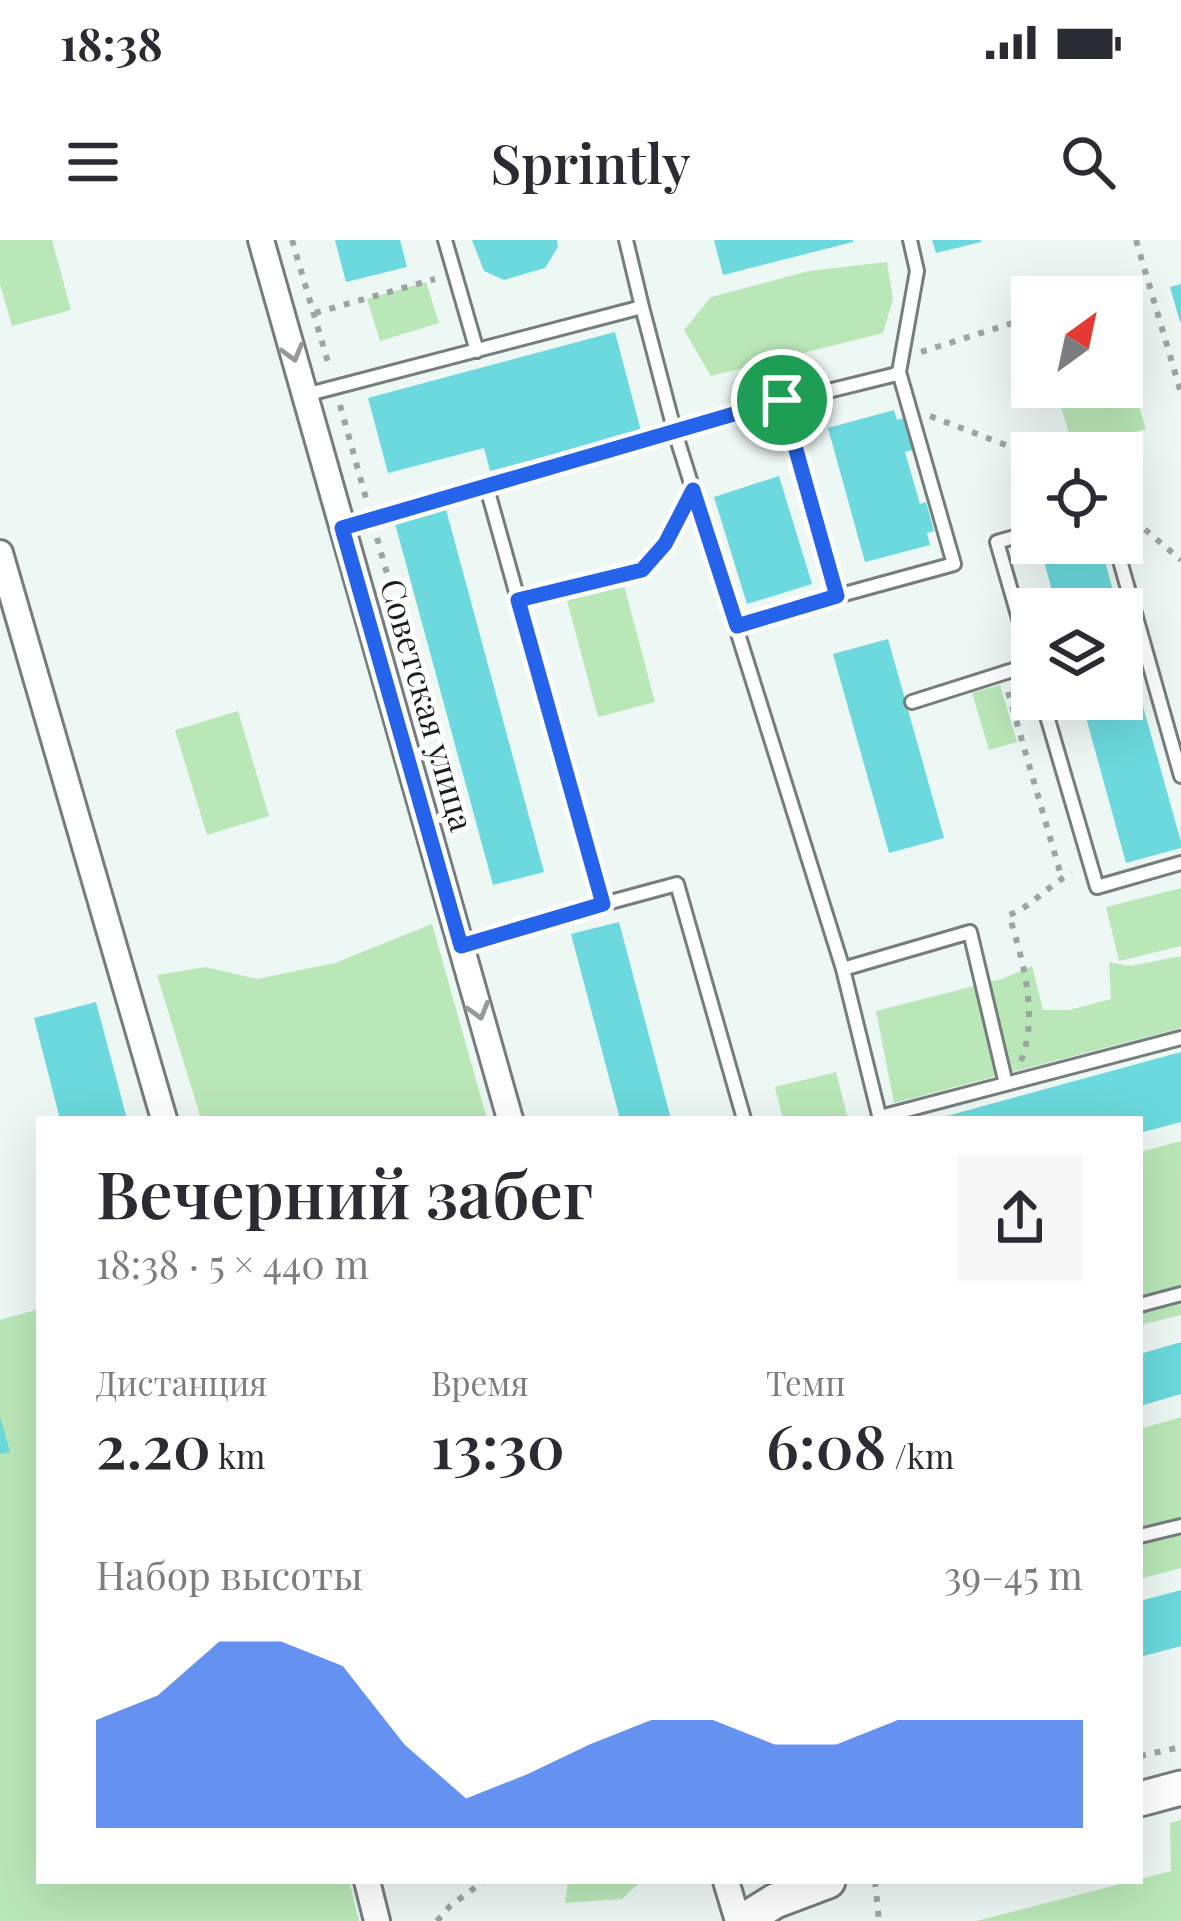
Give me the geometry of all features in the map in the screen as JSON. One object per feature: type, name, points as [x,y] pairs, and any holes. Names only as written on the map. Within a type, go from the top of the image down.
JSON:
[{"type":"street","name":"Советская улица","points":[[261,240],[509,1116]]},
{"type":"street","points":[[0,553],[9,618],[163,1116]]},
{"type":"street","points":[[1143,1798],[1181,1788]]},
{"type":"street","points":[[368,1884],[377,1921]]},
{"type":"street","points":[[727,1884],[741,1921],[775,1901],[820,1884]]},
{"type":"lane","points":[[445,240],[477,351]]},
{"type":"lane","points":[[626,240],[674,429],[843,969],[880,1116]]},
{"type":"lane","points":[[737,626],[954,564],[900,365],[917,271],[910,240]]},
{"type":"lane","points":[[305,395],[642,307]]},
{"type":"lane","points":[[342,528],[900,365]]},
{"type":"lane","points":[[782,400],[837,596]]},
{"type":"lane","points":[[487,488],[603,904]]},
{"type":"lane","points":[[1011,538],[997,542],[1011,591]]},
{"type":"lane","points":[[1121,564],[1181,776]]},
{"type":"lane","points":[[912,702],[1011,671]]},
{"type":"lane","points":[[1048,720],[1096,887],[1181,863]]},
{"type":"lane","points":[[461,946],[677,884],[743,1116]]},
{"type":"lane","points":[[843,969],[970,932],[1010,1083]]},
{"type":"lane","points":[[887,1116],[1181,1038]]},
{"type":"lane","points":[[1143,1304],[1181,1294]]},
{"type":"lane","points":[[1143,1535],[1181,1526]]},
{"type":"path","points":[[1136,240],[1181,393]]},
{"type":"path","points":[[314,314],[444,277]]},
{"type":"path","points":[[1143,281],[1148,279]]},
{"type":"path","points":[[900,365],[1011,324]]},
{"type":"path","points":[[910,409],[1011,447]]},
{"type":"path","points":[[518,600],[642,570],[665,544],[693,490]]},
{"type":"path","points":[[1143,528],[1181,560]]},
{"type":"path","points":[[1003,674],[1061,879]]},
{"type":"path","points":[[1010,1083],[1028,1044],[1028,996],[1009,915],[1026,908],[1061,879],[1093,868]]},
{"type":"path","points":[[1143,1755],[1181,1747]]},
{"type":"path","points":[[437,1921],[480,1884]]},
{"type":"path","points":[[874,1884],[879,1921]]},
{"type":"green space","points":[[0,240],[52,240],[71,310],[12,326],[0,284]]},
{"type":"green space","points":[[887,262],[893,299],[883,333],[711,376],[684,330],[711,297],[809,271]]},
{"type":"green space","points":[[426,282],[439,323],[380,341],[367,299]]},
{"type":"green space","points":[[1061,408],[1140,408],[1146,429],[1136,432],[1069,432]]},
{"type":"green space","points":[[621,574],[655,702],[598,717],[564,589]]},
{"type":"green space","points":[[1000,685],[1017,742],[989,750],[972,693]]},
{"type":"green space","points":[[238,711],[269,816],[207,835],[175,730]]},
{"type":"green space","points":[[1181,888],[1181,946],[1119,961],[1106,907]]},
{"type":"green space","points":[[432,924],[486,1116],[200,1116],[157,975],[206,967],[257,979],[335,963]]},
{"type":"green space","points":[[1181,956],[1181,1028],[894,1103],[876,1011],[1002,979],[1032,966],[1043,1010],[1069,1010],[1111,999],[1109,962],[1130,966]]},
{"type":"green space","points":[[836,1072],[847,1116],[782,1116],[775,1087]]},
{"type":"green space","points":[[1181,1141],[1181,1315],[1143,1324],[1143,1151]]},
{"type":"green space","points":[[36,1310],[36,1884],[350,1884],[359,1921],[0,1921],[0,1320]]},
{"type":"green space","points":[[1181,1417],[1181,1568],[1143,1578],[1143,1428]]},
{"type":"green space","points":[[1181,1820],[1181,1921],[976,1921],[1120,1884],[1143,1884],[1143,1878],[1171,1871],[1170,1823]]},
{"type":"green space","points":[[568,1884],[638,1884],[622,1899],[565,1903]]},
{"type":"building","points":[[335,240],[400,240],[407,267],[346,282]]},
{"type":"building","points":[[472,240],[557,240],[558,247],[545,268],[504,280],[484,271]]},
{"type":"building","points":[[714,240],[853,240],[853,242],[723,275]]},
{"type":"building","points":[[932,240],[981,240],[981,242],[936,253]]},
{"type":"building","points":[[1181,284],[1181,322],[1180,322],[1170,287]]},
{"type":"building","points":[[615,332],[641,431],[490,471],[484,448],[388,473],[368,398]]},
{"type":"building","points":[[894,410],[897,420],[904,418],[913,450],[905,452],[920,504],[926,502],[934,531],[927,533],[930,545],[865,562],[828,428]]},
{"type":"building","points":[[779,476],[812,584],[747,604],[714,497]]},
{"type":"building","points":[[444,502],[544,872],[493,885],[393,516]]},
{"type":"building","points":[[1045,564],[1106,564],[1112,588],[1051,588]]},
{"type":"building","points":[[888,639],[944,838],[889,853],[833,654]]},
{"type":"building","points":[[1143,706],[1181,848],[1126,863],[1087,720],[1143,720]]},
{"type":"building","points":[[619,922],[670,1116],[619,1116],[571,934]]},
{"type":"building","points":[[96,1002],[126,1116],[59,1116],[34,1018]]},
{"type":"building","points":[[1181,1052],[1181,1122],[1143,1132],[1143,1116],[947,1116]]},
{"type":"building","points":[[1181,1342],[1181,1394],[1143,1405],[1143,1353]]},
{"type":"building","points":[[0,1417],[10,1452],[0,1454]]},
{"type":"building","points":[[1181,1590],[1181,1646],[1143,1656],[1143,1600]]},
{"type":"route","points":[[782,400],[837,596],[737,626],[693,490],[665,544],[642,570],[518,600],[603,904],[461,946],[342,528],[782,400]]}]
